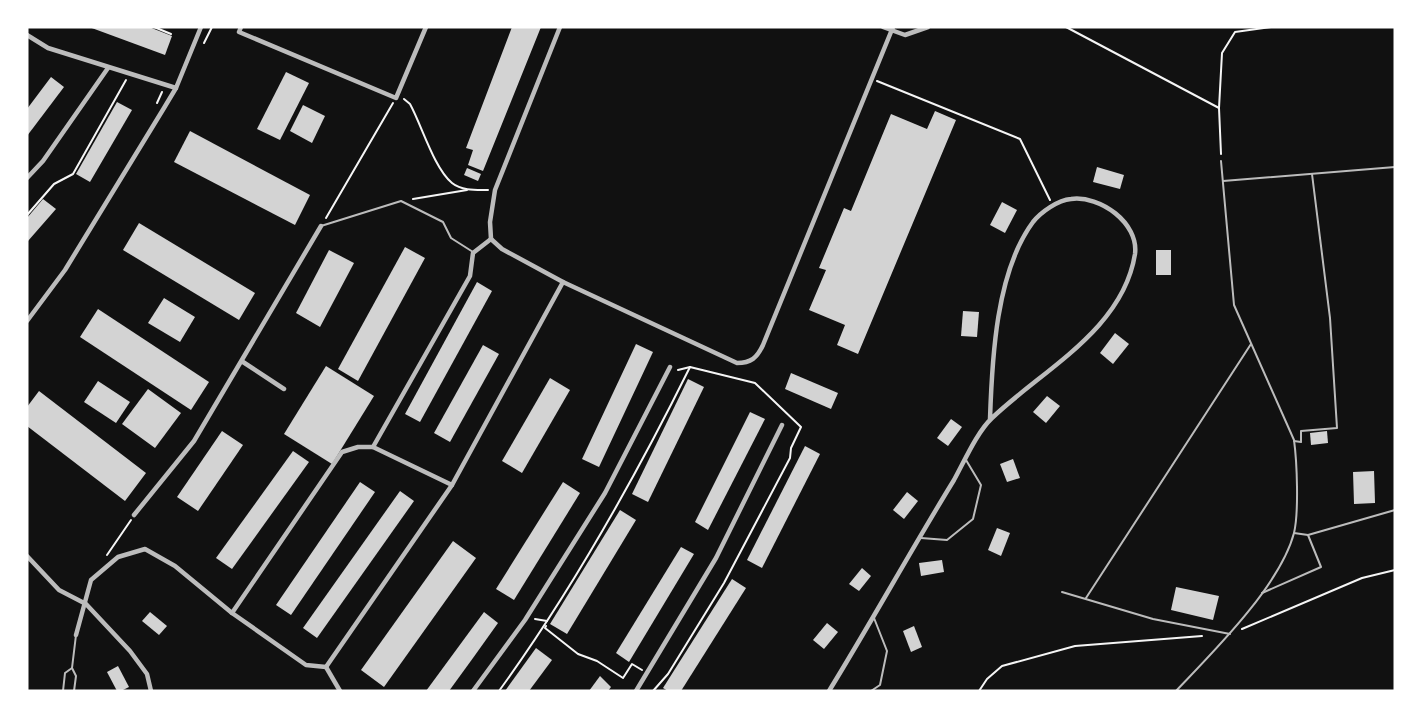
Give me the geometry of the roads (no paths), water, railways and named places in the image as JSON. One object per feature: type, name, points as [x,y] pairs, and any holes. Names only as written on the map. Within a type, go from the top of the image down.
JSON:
[{"type":"street","points":[[27,321],[65,270],[176,88],[201,27]]},
{"type":"street","points":[[241,27],[239,32],[397,96],[426,27]]},
{"type":"street","points":[[560,27],[495,190],[490,222],[491,239],[502,249],[563,282],[737,363],[747,363],[754,359],[763,345],[892,29]]},
{"type":"street","points":[[883,27],[905,35],[928,27]]},
{"type":"street","points":[[27,35],[48,48],[176,88]]},
{"type":"street","points":[[27,178],[43,161],[108,68]]},
{"type":"street","points":[[829,691],[990,419],[1076,347],[1110,311],[1130,274],[1135,252],[1134,234],[1119,216],[1094,202],[1071,198],[1052,206],[1034,221],[1014,257],[1004,289],[991,368],[990,419]]},
{"type":"street","points":[[134,515],[194,441],[243,362],[321,226]]},
{"type":"street","points":[[373,447],[470,276],[473,253],[491,239]]},
{"type":"street","points":[[326,667],[452,485],[563,282]]},
{"type":"street","points":[[243,362],[284,389]]},
{"type":"street","points":[[473,691],[527,617],[605,493],[670,369]]},
{"type":"street","points":[[636,691],[716,558],[782,425]]},
{"type":"street","points":[[232,613],[342,453],[358,447],[373,447],[452,485]]},
{"type":"street","points":[[76,635],[91,580],[118,557],[145,549],[175,566],[232,613],[306,665],[326,667]]},
{"type":"street","points":[[27,556],[59,590],[86,604],[130,651],[147,674],[151,691]]},
{"type":"street","points":[[326,667],[340,691]]},
{"type":"lane","points":[[1176,691],[1230,634],[1261,593],[1277,568],[1294,532],[1296,456],[1294,440],[1234,305],[1221,161]]},
{"type":"lane","points":[[1223,181],[1395,167]]},
{"type":"lane","points":[[1294,440],[1301,442],[1301,431],[1337,428],[1330,318],[1312,174]]},
{"type":"lane","points":[[321,226],[401,201],[443,222],[451,238],[473,253]]},
{"type":"lane","points":[[1086,598],[1252,344]]},
{"type":"lane","points":[[918,538],[947,540],[973,519],[981,485],[966,460]]},
{"type":"lane","points":[[1294,532],[1308,535],[1395,510]]},
{"type":"lane","points":[[1261,593],[1321,567],[1308,535]]},
{"type":"lane","points":[[1062,592],[1153,619],[1230,634]]},
{"type":"lane","points":[[871,691],[880,685],[887,651],[874,618]]},
{"type":"lane","points":[[74,691],[76,676],[72,668],[76,635]]},
{"type":"lane","points":[[63,691],[65,673],[72,668]]}]
